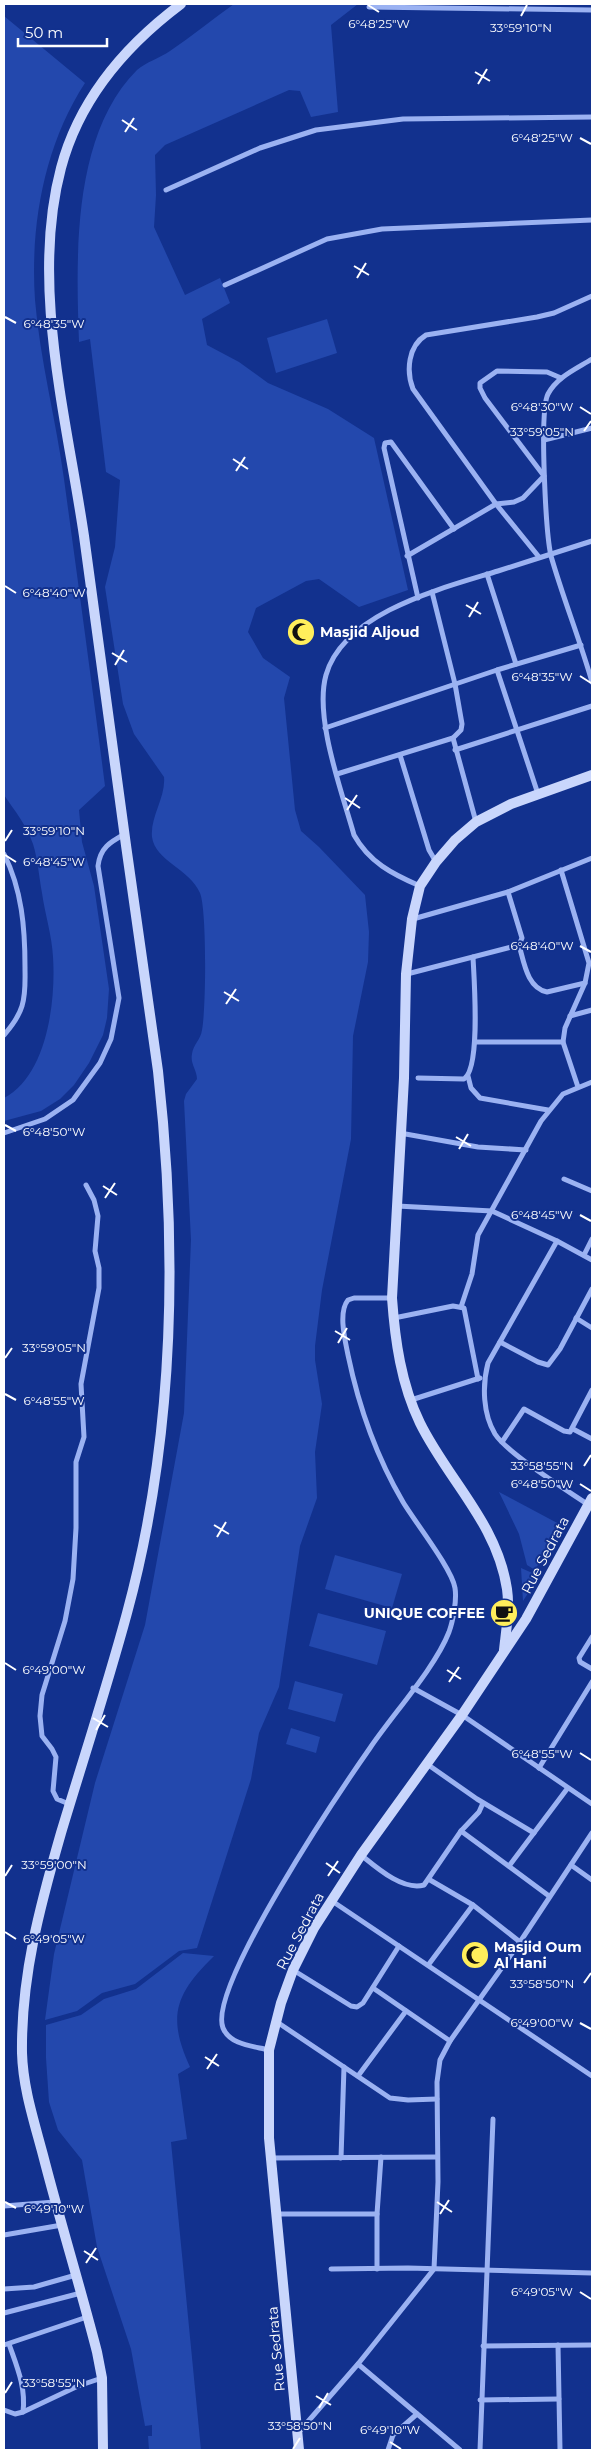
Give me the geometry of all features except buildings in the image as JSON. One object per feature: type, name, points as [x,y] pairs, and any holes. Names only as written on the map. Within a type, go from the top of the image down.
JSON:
[{"type":"street","points":[[103,2450],[102,2378],[98,2352],[23,2080],[22,2026],[32,1941],[70,1804],[127,1614],[142,1551],[159,1438],[168,1342],[171,1246],[166,1155],[158,1071],[77,486],[52,333],[49,279],[50,231],[61,167],[85,108],[95,91],[123,55],[153,26],[181,4]]},
{"type":"street","points":[[369,7],[592,10]]},
{"type":"street","points":[[166,190],[260,148],[316,130],[403,119],[592,117]]},
{"type":"street","points":[[225,285],[327,239],[355,232],[382,229],[592,220]]},
{"type":"street","points":[[539,558],[496,504],[413,389],[410,374],[412,352],[414,344],[426,335],[537,317],[554,313],[592,296]]},
{"type":"street","points":[[592,359],[561,378],[552,387],[544,403],[544,476],[551,554],[592,682]]},
{"type":"street","points":[[544,476],[485,398],[480,388],[480,383],[497,371],[547,372],[561,378]]},
{"type":"street","points":[[544,440],[592,428]]},
{"type":"street","points":[[418,598],[384,448],[388,442],[391,442],[454,528]]},
{"type":"street","points":[[408,556],[496,504],[514,502],[523,498],[544,476]]},
{"type":"street","points":[[420,886],[390,873],[373,861],[362,849],[354,834],[325,728],[325,676],[335,654],[358,631],[382,614],[418,598],[592,541]]},
{"type":"street","points":[[487,574],[516,664]]},
{"type":"street","points":[[337,774],[452,738],[462,727],[455,684],[432,592]]},
{"type":"street","points":[[325,728],[497,670],[581,645]]},
{"type":"street","points":[[497,670],[538,794]]},
{"type":"street","points":[[455,750],[592,706]]},
{"type":"street","points":[[452,738],[476,822]]},
{"type":"street","points":[[400,755],[429,850],[436,862]]},
{"type":"street","points":[[504,1652],[507,1591],[499,1557],[487,1529],[428,1439],[411,1400],[399,1362],[392,1298],[399,1133],[404,1078],[406,974],[412,919],[420,886],[436,862],[455,840],[476,822],[511,804],[592,775]]},
{"type":"street","points":[[4,1133],[40,1122],[69,1103],[88,1083],[111,1039],[119,998],[98,866],[100,854],[106,846],[125,834]]},
{"type":"street","points":[[4,854],[17,889],[24,926],[25,990],[22,1006],[4,1035]]},
{"type":"street","points":[[412,919],[508,892],[592,858]]},
{"type":"street","points":[[561,870],[590,969],[565,1028],[563,1042],[578,1087]]},
{"type":"street","points":[[508,892],[522,938],[519,945],[530,980],[536,988],[547,992],[585,983]]},
{"type":"street","points":[[406,974],[519,945]]},
{"type":"street","points":[[586,953],[592,952]]},
{"type":"street","points":[[474,957],[476,1042],[468,1076],[471,1088],[480,1098],[548,1110]]},
{"type":"street","points":[[570,1016],[592,1010]]},
{"type":"street","points":[[476,1042],[563,1042]]},
{"type":"street","points":[[418,1078],[464,1079],[468,1076]]},
{"type":"street","points":[[478,1379],[465,1314],[461,1307],[472,1274],[478,1235],[548,1110],[563,1094],[592,1082]]},
{"type":"street","points":[[399,1133],[478,1147],[526,1150]]},
{"type":"street","points":[[564,1178],[592,1191]]},
{"type":"street","points":[[70,1804],[57,1799],[53,1791],[56,1757],[52,1748],[42,1736],[40,1716],[42,1695],[65,1621],[73,1579],[76,1528],[76,1462],[84,1436],[82,1377],[99,1288],[95,1251],[98,1216],[94,1200],[86,1185]]},
{"type":"street","points":[[396,1206],[492,1211],[557,1241],[592,1260]]},
{"type":"street","points":[[584,1255],[592,1239]]},
{"type":"street","points":[[557,1241],[488,1364],[484,1377],[486,1407],[495,1434],[502,1442],[591,1503]]},
{"type":"street","points":[[500,1342],[538,1362],[548,1364],[560,1349],[592,1289]]},
{"type":"street","points":[[269,2050],[238,2042],[229,2037],[223,2028],[221,2016],[234,1975],[265,1913],[293,1866],[368,1750],[437,1655],[450,1631],[455,1588],[448,1572],[404,1502],[377,1452],[362,1414],[345,1343],[343,1310],[348,1300],[354,1298],[392,1298]]},
{"type":"street","points":[[393,1318],[453,1306],[461,1307]]},
{"type":"street","points":[[576,1318],[592,1328]]},
{"type":"street","points":[[411,1400],[484,1377]]},
{"type":"street","points":[[502,1442],[524,1409],[564,1431],[570,1432],[592,1390]]},
{"type":"street","points":[[573,1429],[592,1439]]},
{"type":"street","name":"Rue Sedrata","points":[[299,2450],[270,2158],[268,2108],[269,2050],[293,1970],[314,1928],[361,1855],[462,1715],[526,1619],[591,1503]]},
{"type":"street","points":[[592,1638],[579,1658],[580,1662],[592,1669]]},
{"type":"street","points":[[539,1768],[592,1682]]},
{"type":"street","points":[[413,1688],[462,1715],[592,1804]]},
{"type":"street","points":[[427,1764],[483,1803],[534,1834]]},
{"type":"street","points":[[509,1866],[568,1789]]},
{"type":"street","points":[[361,1855],[388,1874],[410,1886],[424,1885],[430,1880],[461,1831],[480,1812],[483,1803]]},
{"type":"street","points":[[461,1831],[549,1896]]},
{"type":"street","points":[[298,2434],[358,2364],[434,2269],[438,2157],[438,2068],[450,2041],[520,1942],[592,1833]]},
{"type":"street","points":[[572,1865],[592,1880]]},
{"type":"street","points":[[430,1880],[474,1905],[520,1942]]},
{"type":"street","points":[[331,1901],[429,1964],[592,2076]]},
{"type":"street","points":[[429,1964],[474,1905]]},
{"type":"street","points":[[293,1970],[354,2008],[363,2003],[399,1946]]},
{"type":"street","points":[[373,1988],[450,2041]]},
{"type":"street","points":[[358,2076],[406,2011]]},
{"type":"street","points":[[277,2022],[390,2098],[408,2100],[437,2099]]},
{"type":"street","points":[[341,2158],[344,2067]]},
{"type":"street","points":[[480,2450],[480,2400],[493,2119]]},
{"type":"street","points":[[377,2269],[377,2214],[381,2157]]},
{"type":"street","points":[[270,2158],[438,2157]]},
{"type":"street","points":[[4,2206],[56,2202]]},
{"type":"street","points":[[276,2214],[377,2214]]},
{"type":"street","points":[[4,2234],[62,2225]]},
{"type":"street","points":[[331,2269],[434,2269],[487,2272],[592,2273]]},
{"type":"street","points":[[4,2289],[34,2287],[76,2275]]},
{"type":"street","points":[[4,2313],[81,2292]]},
{"type":"street","points":[[23,2412],[25,2397],[22,2382],[6,2345],[45,2330],[88,2317]]},
{"type":"street","points":[[558,2345],[560,2450]]},
{"type":"street","points":[[483,2346],[592,2345]]},
{"type":"street","points":[[358,2364],[460,2450]]},
{"type":"street","points":[[4,2410],[15,2414],[23,2412],[78,2386],[102,2378]]},
{"type":"street","points":[[480,2400],[559,2399]]},
{"type":"street","points":[[388,2450],[393,2435],[417,2414]]},
{"type":"shaded area","points":[[234,4],[358,4],[331,25],[338,112],[311,117],[300,91],[289,90],[165,145],[155,155],[156,195],[154,227],[185,295],[220,278],[230,303],[202,319],[207,345],[239,362],[268,383],[328,409],[374,438],[408,590],[359,607],[319,579],[306,581],[256,608],[248,632],[263,658],[290,677],[284,698],[295,810],[301,831],[365,895],[369,932],[368,962],[353,1036],[351,1139],[322,1290],[315,1346],[315,1360],[322,1404],[315,1452],[317,1498],[300,1546],[279,1687],[259,1733],[251,1779],[197,1948],[179,1951],[135,1984],[102,1993],[77,2011],[45,2020],[54,1954],[95,1783],[145,1625],[184,1413],[191,1240],[184,1101],[186,1094],[197,1079],[192,1058],[202,1030],[205,982],[204,919],[200,893],[189,877],[166,859],[155,845],[152,829],[163,792],[164,777],[134,734],[123,704],[105,587],[115,547],[120,480],[106,472],[90,339],[79,342],[78,273],[82,198],[89,162],[100,128],[116,97],[137,70],[170,51]]},
{"type":"shaded area","points":[[4,16],[85,83],[59,133],[50,160],[38,215],[34,272],[37,322],[64,479],[105,786],[79,810],[82,842],[94,886],[109,989],[107,1018],[103,1035],[89,1063],[74,1085],[60,1099],[41,1111],[4,1121],[4,1098],[19,1087],[30,1073],[46,1036],[54,975],[51,941],[35,850],[24,825],[4,795]]},
{"type":"shaded area","points":[[327,319],[337,353],[276,373],[267,338]]},
{"type":"shaded area","points":[[499,1492],[561,1525],[535,1570],[527,1565],[519,1534]]},
{"type":"shaded area","points":[[335,1555],[402,1574],[392,1608],[325,1589]]},
{"type":"shaded area","points":[[521,1568],[539,1576],[523,1601]]},
{"type":"shaded area","points":[[318,1613],[386,1631],[377,1665],[309,1646]]},
{"type":"shaded area","points":[[295,1681],[343,1694],[335,1722],[288,1709]]},
{"type":"shaded area","points":[[291,1728],[320,1737],[316,1753],[286,1744]]},
{"type":"shaded area","points":[[183,1953],[214,1956],[191,1982],[183,1995],[179,2007],[177,2020],[179,2034],[190,2067],[178,2074],[187,2139],[171,2142],[201,2450],[149,2450],[148,2436],[152,2436],[152,2425],[145,2426],[131,2349],[97,2247],[82,2160],[58,2130],[49,2102],[46,2025],[81,2015],[104,1999],[136,1989]]},
{"type":"place","name":"Masjid Aljoud","points":[[301,632]]},
{"type":"place","name":"UNIQUE COFFEE","points":[[504,1613]]},
{"type":"place","name":"Masjid Oum Al Hani","points":[[475,1955]]}]
